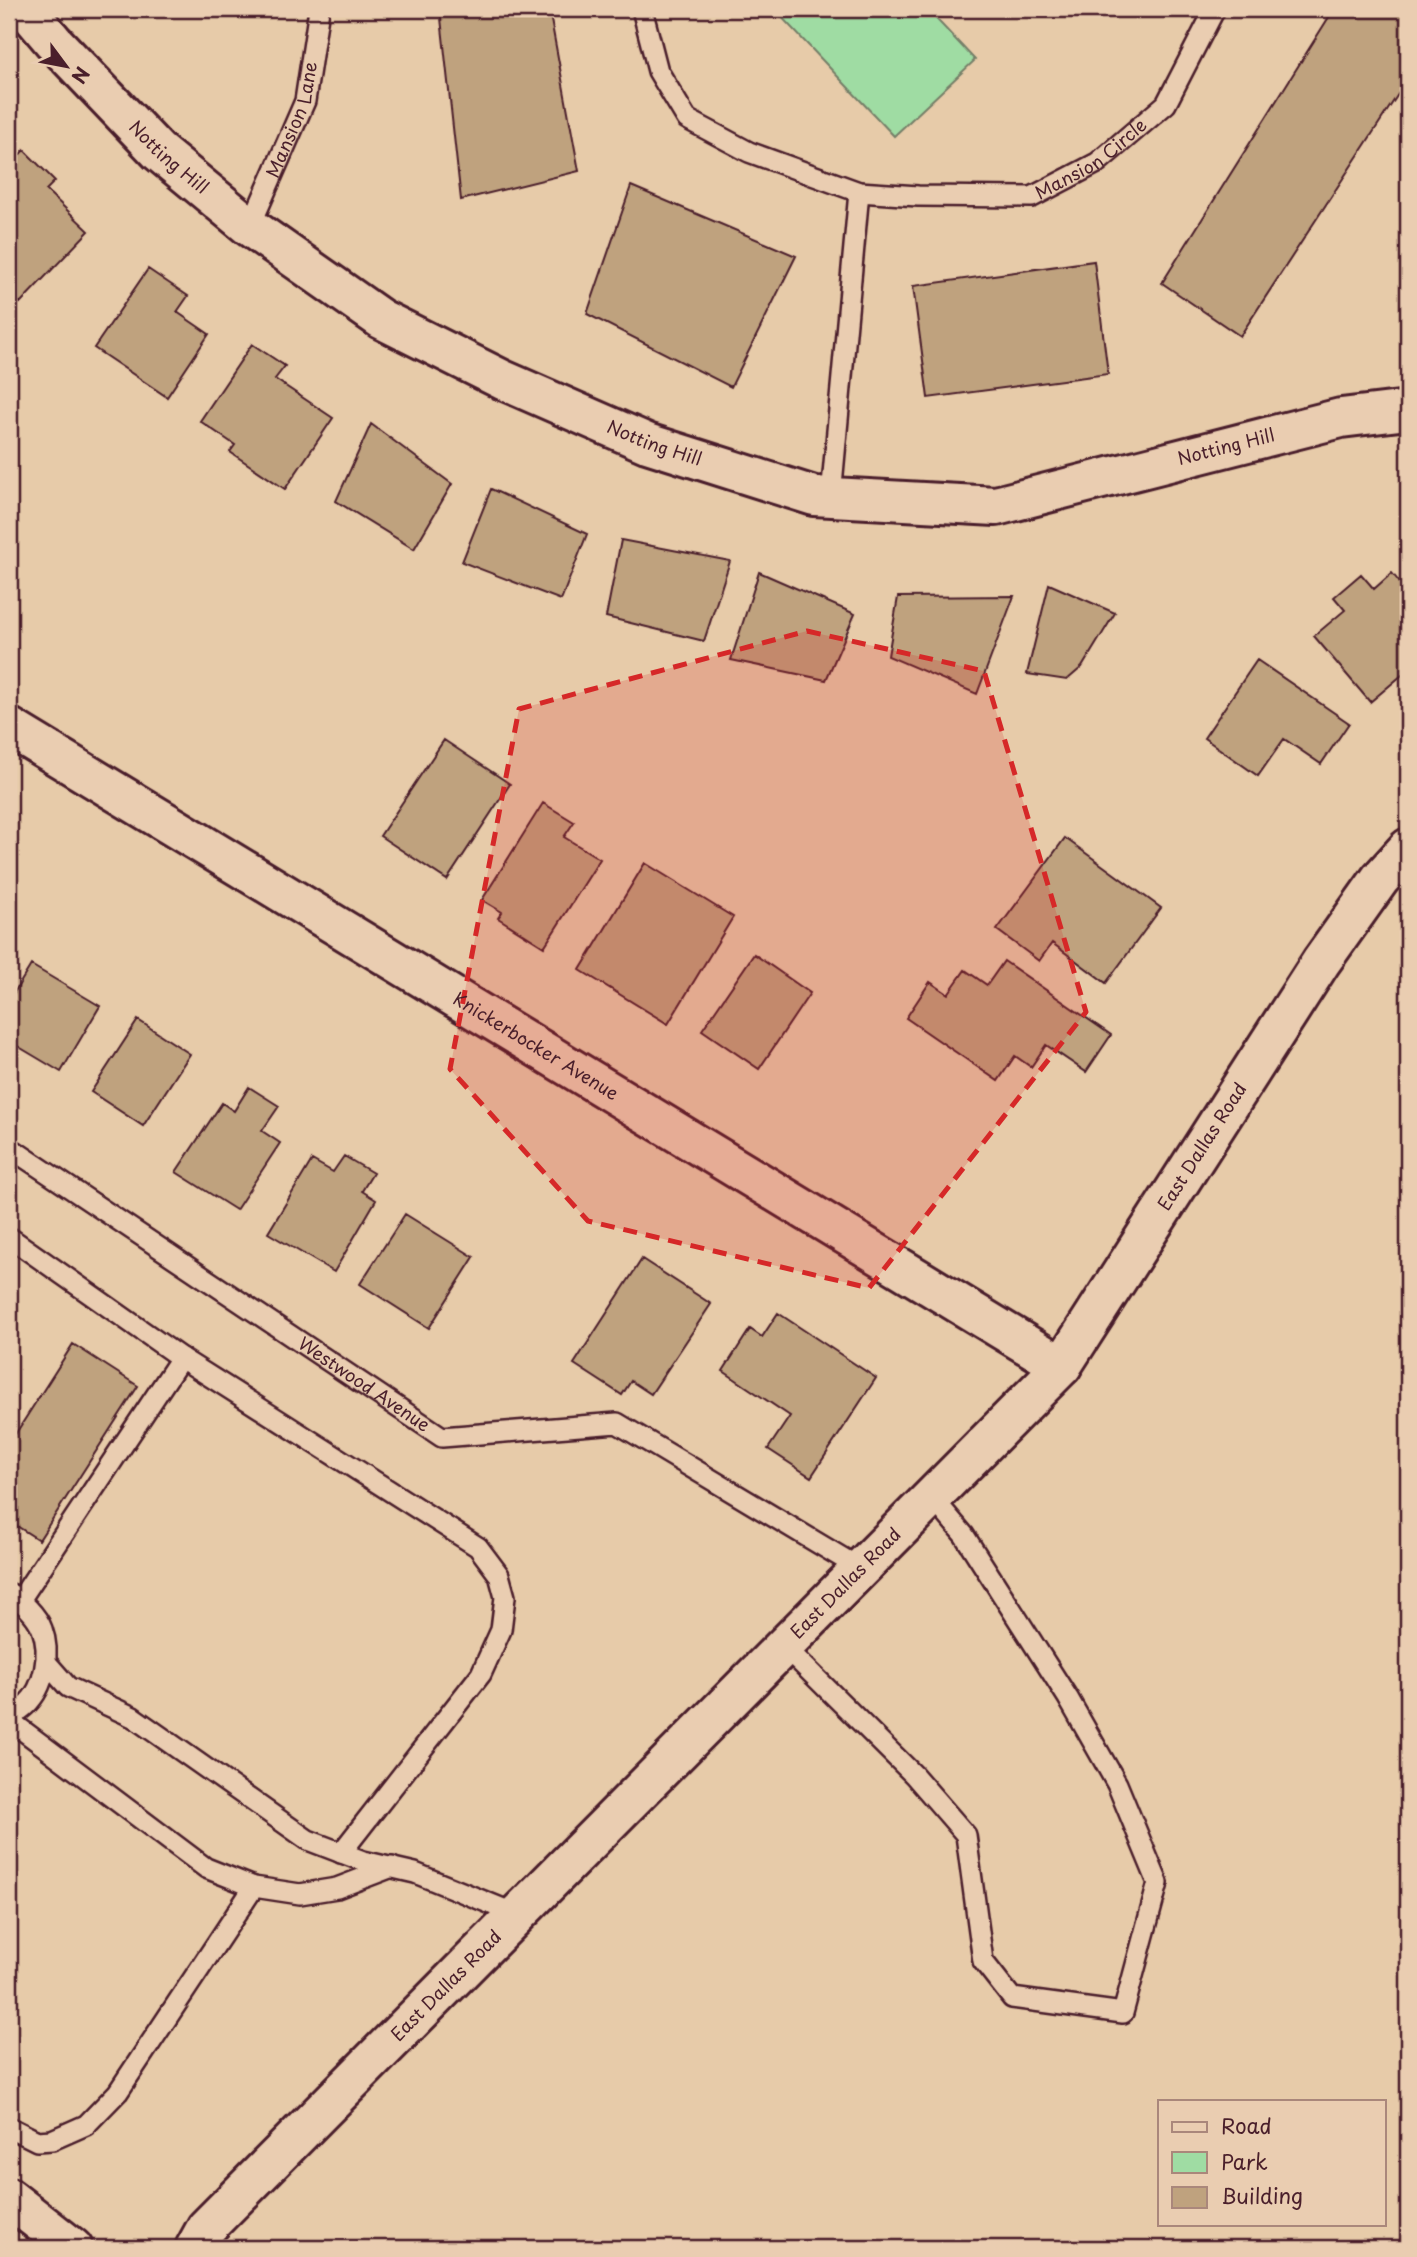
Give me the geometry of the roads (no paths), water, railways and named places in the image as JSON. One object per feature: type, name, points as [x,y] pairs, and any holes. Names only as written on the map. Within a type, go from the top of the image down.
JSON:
[{"type":"street","name":"Notting Hill","points":[[26,9],[159,152],[250,227],[381,319],[503,380],[647,443],[814,496],[996,506],[1341,418],[1408,410]]},
{"type":"street","name":"Knickerbocker Avenue","points":[[9,727],[1062,1366]]},
{"type":"street","name":"East Dallas Road","points":[[195,2248],[206,2228],[1062,1366],[1321,962],[1380,879],[1408,848]]},
{"type":"street","points":[[9,2198],[73,2248]]},
{"type":"lane","name":"Mansion Lane","points":[[250,227],[305,101],[319,9]]},
{"type":"lane","name":"Mansion Circle","points":[[642,9],[658,71],[687,119],[749,152],[859,192],[918,196],[1032,197],[1097,163],[1166,104],[1215,9]]},
{"type":"lane","points":[[831,496],[859,192]]},
{"type":"lane","name":"Westwood Avenue","points":[[9,1147],[442,1437],[617,1423],[861,1569]]},
{"type":"lane","points":[[9,1237],[181,1358],[478,1547],[499,1575],[505,1597],[501,1630],[481,1674],[341,1853]]},
{"type":"lane","points":[[181,1358],[15,1597],[42,1628],[46,1662],[40,1685],[34,1695],[27,1705],[9,1719],[206,1868],[254,1887],[300,1894],[337,1888],[391,1867]]},
{"type":"lane","points":[[784,1646],[914,1774],[966,1835],[983,1961],[1012,1998],[1123,2013],[1158,1882],[1117,1784],[1068,1698],[964,1535],[932,1497]]},
{"type":"lane","points":[[46,1662],[68,1687],[133,1717],[308,1840],[363,1861],[415,1873],[518,1915]]},
{"type":"lane","points":[[9,2127],[37,2141],[44,2141],[86,2126],[118,2092],[254,1887]]}]
